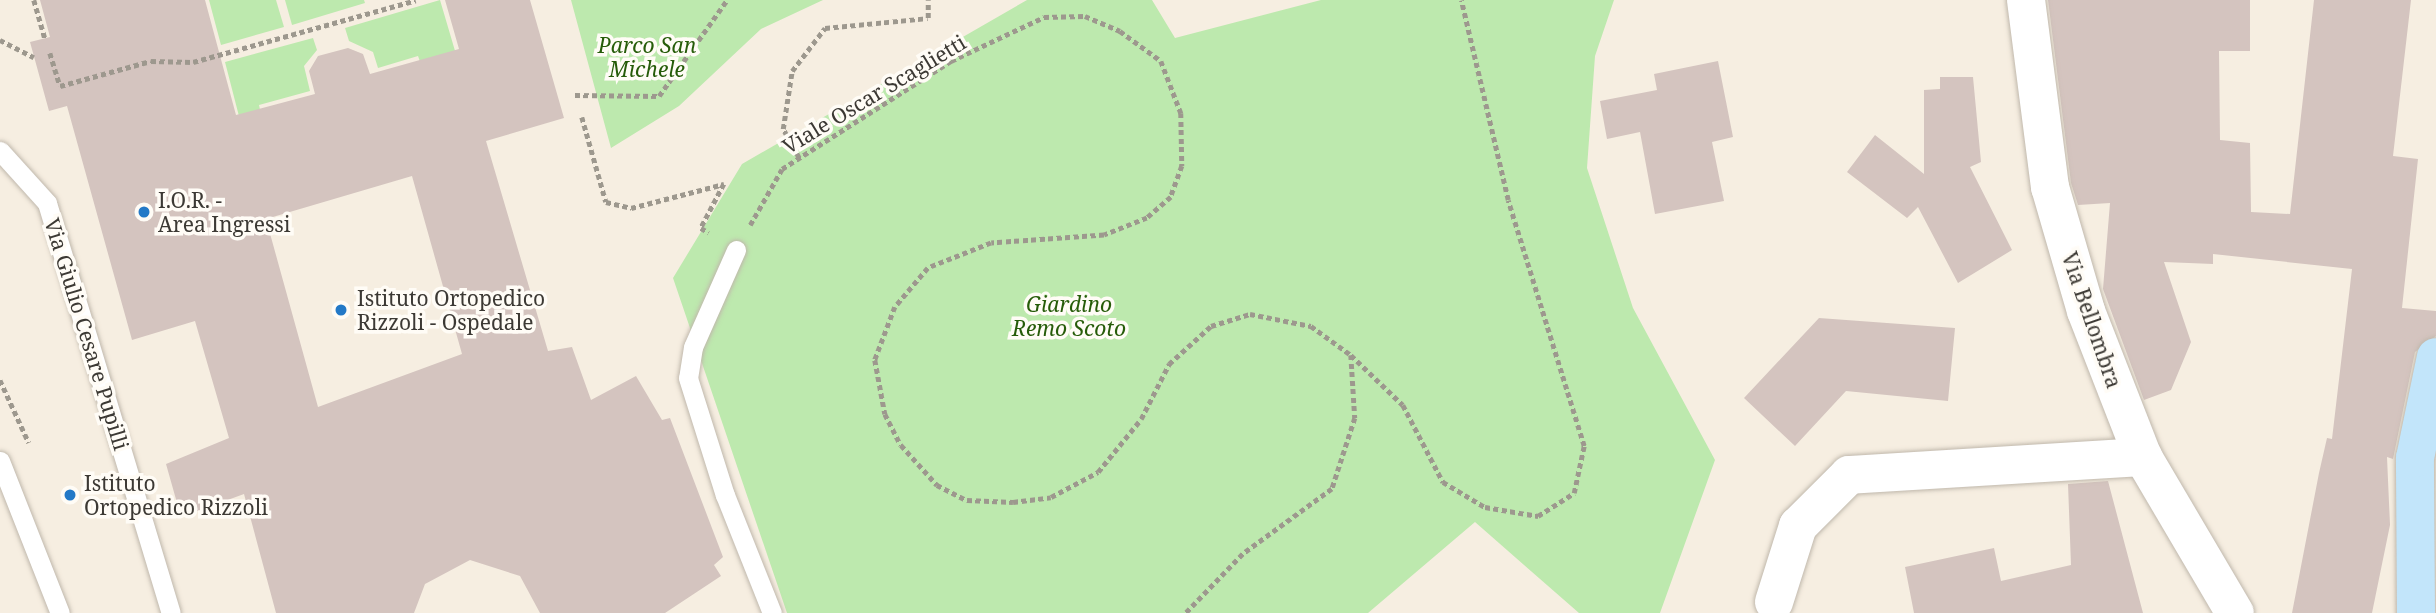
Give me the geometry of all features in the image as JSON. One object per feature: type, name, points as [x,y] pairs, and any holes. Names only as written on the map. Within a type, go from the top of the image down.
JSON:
[{"type":"main road","points":[[2416,613],[2415,458],[2436,357]]},
{"type":"street","name":"Via Bellombra","points":[[2026,0],[2050,187],[2086,311],[2143,457],[2235,613]]},
{"type":"street","points":[[1774,602],[1798,526],[1849,475],[2143,457]]},
{"type":"lane","name":"Via Giulio Cesare Pupilli","points":[[0,150],[47,202],[172,613]]},
{"type":"lane","points":[[736,250],[693,347],[688,378],[725,495],[772,613]]},
{"type":"lane","points":[[0,461],[60,613]]},
{"type":"path","points":[[34,0],[45,38]]},
{"type":"path","points":[[50,53],[60,86],[151,61],[193,62],[416,0]]},
{"type":"path","points":[[575,95],[659,96],[727,0]]},
{"type":"path","points":[[799,158],[783,129],[792,71],[825,28],[928,18],[928,0]]},
{"type":"path","name":"Viale Oscar Scaglietti","points":[[736,250],[782,169],[951,61],[1044,17],[1085,16],[1121,31],[1161,61],[1181,113],[1182,166],[1171,197],[1147,218],[1104,235],[991,243],[928,268],[895,307],[875,360],[885,414],[901,445],[937,485],[967,500],[1051,497],[1098,472],[1141,419],[1169,364],[1211,326],[1263,316],[1311,326],[1351,355],[1403,405],[1443,482],[1485,507],[1538,516],[1574,493],[1584,446],[1508,200],[1461,0]]},
{"type":"path","points":[[0,40],[34,57]]},
{"type":"path","points":[[582,117],[606,202],[631,208],[724,184],[701,228]]},
{"type":"path","points":[[1185,613],[1243,554],[1332,489],[1355,418],[1351,355]]},
{"type":"path","points":[[0,380],[10,401]]},
{"type":"green space","points":[[209,0],[276,0],[284,27],[221,45]]},
{"type":"green space","points":[[285,0],[364,0],[365,3],[292,25]]},
{"type":"green space","points":[[440,0],[458,61],[423,70],[418,56],[378,68],[373,52],[349,41],[345,28]]},
{"type":"green space","name":"Parco San Michele","points":[[571,0],[823,0],[761,29],[679,106],[611,148]]},
{"type":"green space","name":"Giardino Remo Scoto","points":[[1027,0],[1152,0],[1175,38],[1321,0],[1614,0],[1595,56],[1587,168],[1633,308],[1715,460],[1660,613],[1579,613],[1475,522],[1368,613],[787,613],[673,278],[742,164]]},
{"type":"green space","points":[[313,38],[317,50],[304,66],[310,91],[259,105],[262,119],[241,124],[225,62]]},
{"type":"building","points":[[40,0],[205,0],[236,115],[315,94],[309,71],[318,56],[348,48],[363,54],[370,74],[459,49],[445,0],[530,0],[564,118],[486,141],[548,351],[572,347],[591,400],[636,376],[662,420],[670,418],[723,557],[714,565],[721,576],[665,613],[540,613],[520,576],[470,560],[425,584],[414,613],[276,613],[244,494],[181,517],[166,464],[229,438],[195,321],[132,340],[67,106],[49,111],[30,42],[50,37]],"holes":[[[412,176],[462,354],[318,407],[266,219]]]},
{"type":"building","points":[[2048,0],[2250,0],[2250,51],[2219,51],[2220,140],[2250,143],[2251,212],[2290,214],[2314,0],[2411,0],[2393,156],[2418,159],[2402,308],[2436,311],[2436,336],[2415,352],[2393,459],[2387,457],[2390,525],[2372,613],[2292,613],[2327,438],[2332,439],[2352,269],[2213,254],[2213,264],[2164,262],[2191,342],[2171,390],[2144,400],[2103,289],[2110,203],[2078,205],[2071,183]]},
{"type":"building","points":[[1718,61],[1733,137],[1712,142],[1724,201],[1655,214],[1640,132],[1607,139],[1600,101],[1657,90],[1654,74]]},
{"type":"building","points":[[1940,77],[1973,77],[1981,162],[1970,167],[2012,250],[1958,283],[1918,207],[1907,218],[1847,172],[1875,135],[1924,174],[1924,90],[1940,89]]},
{"type":"building","points":[[1819,318],[1955,328],[1948,401],[1846,391],[1795,446],[1744,398]]},
{"type":"building","points":[[2108,481],[2143,613],[1914,613],[1905,567],[1994,548],[2001,581],[2071,565],[2068,484]]},
{"type":"place","name":"I.O.R. - Area Ingressi","points":[[144,212]]},
{"type":"place","name":"Istituto Ortopedico Rizzoli - Ospedale","points":[[341,310]]},
{"type":"place","name":"Istituto Ortopedico Rizzoli","points":[[70,495]]}]
